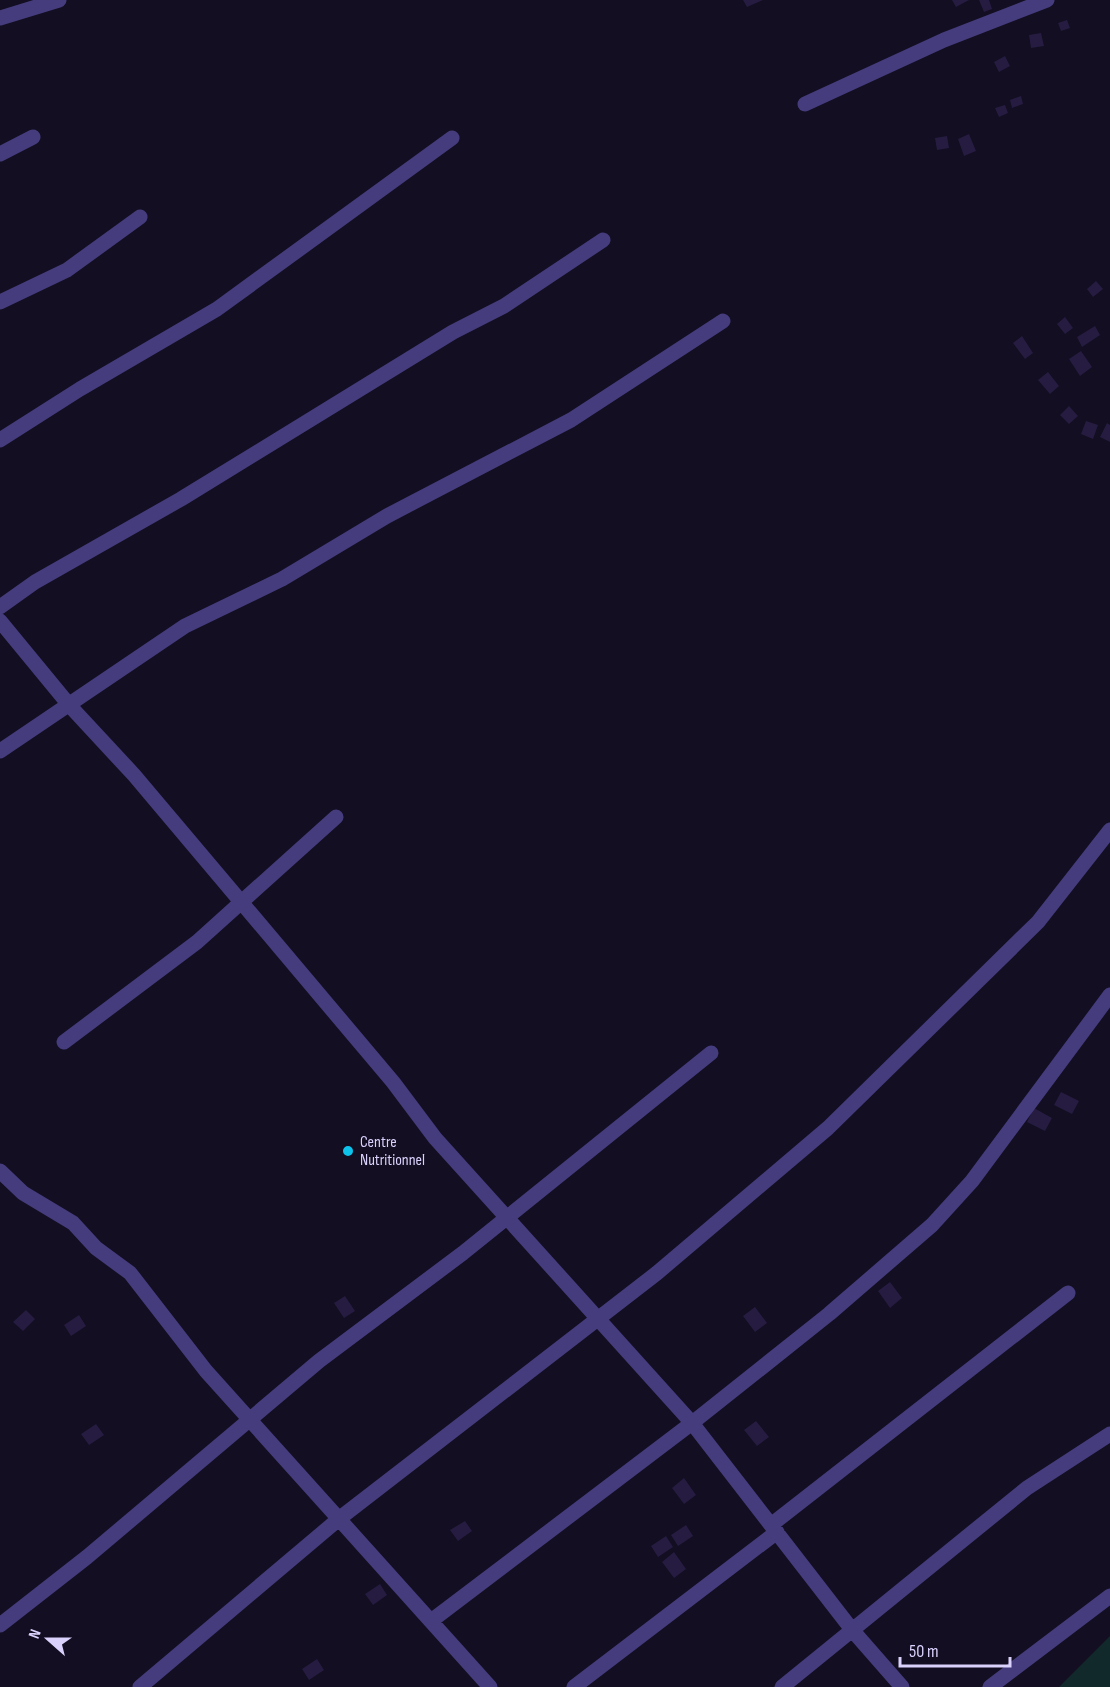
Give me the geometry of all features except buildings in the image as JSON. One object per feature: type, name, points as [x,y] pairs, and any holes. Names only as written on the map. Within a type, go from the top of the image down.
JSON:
[{"type":"street","points":[[0,18],[58,0]]},
{"type":"street","points":[[805,104],[944,40],[1047,0]]},
{"type":"street","points":[[0,154],[33,137]]},
{"type":"street","points":[[0,440],[90,383],[217,309],[452,138]]},
{"type":"street","points":[[0,302],[67,270],[140,217]]},
{"type":"street","points":[[0,607],[35,582],[181,499],[444,337],[504,306],[603,240]]},
{"type":"street","points":[[0,752],[185,626],[282,579],[422,497],[571,420],[723,321]]},
{"type":"street","points":[[0,621],[70,706],[134,775],[393,1082],[435,1138],[692,1423],[853,1631],[902,1687]]},
{"type":"street","points":[[64,1042],[196,942],[336,817]]},
{"type":"street","points":[[140,1687],[340,1518],[598,1320],[752,1193],[875,1083],[1038,922],[1110,830]]},
{"type":"street","points":[[431,1621],[692,1423],[829,1314],[949,1209],[1045,1086],[1110,995]]},
{"type":"street","points":[[0,1625],[69,1571],[318,1361],[508,1217],[711,1053]]},
{"type":"street","points":[[0,1172],[23,1192],[73,1223],[96,1248],[130,1273],[154,1307],[248,1419],[340,1518],[490,1687]]},
{"type":"street","points":[[574,1687],[1068,1293]]},
{"type":"street","points":[[782,1687],[1027,1488],[1110,1434]]},
{"type":"street","points":[[990,1687],[1110,1596]]},
{"type":"green space","points":[[1110,1636],[1110,1687],[1059,1687]]},
{"type":"place","name":"Centre Nutritionnel","points":[[348,1151]]}]
